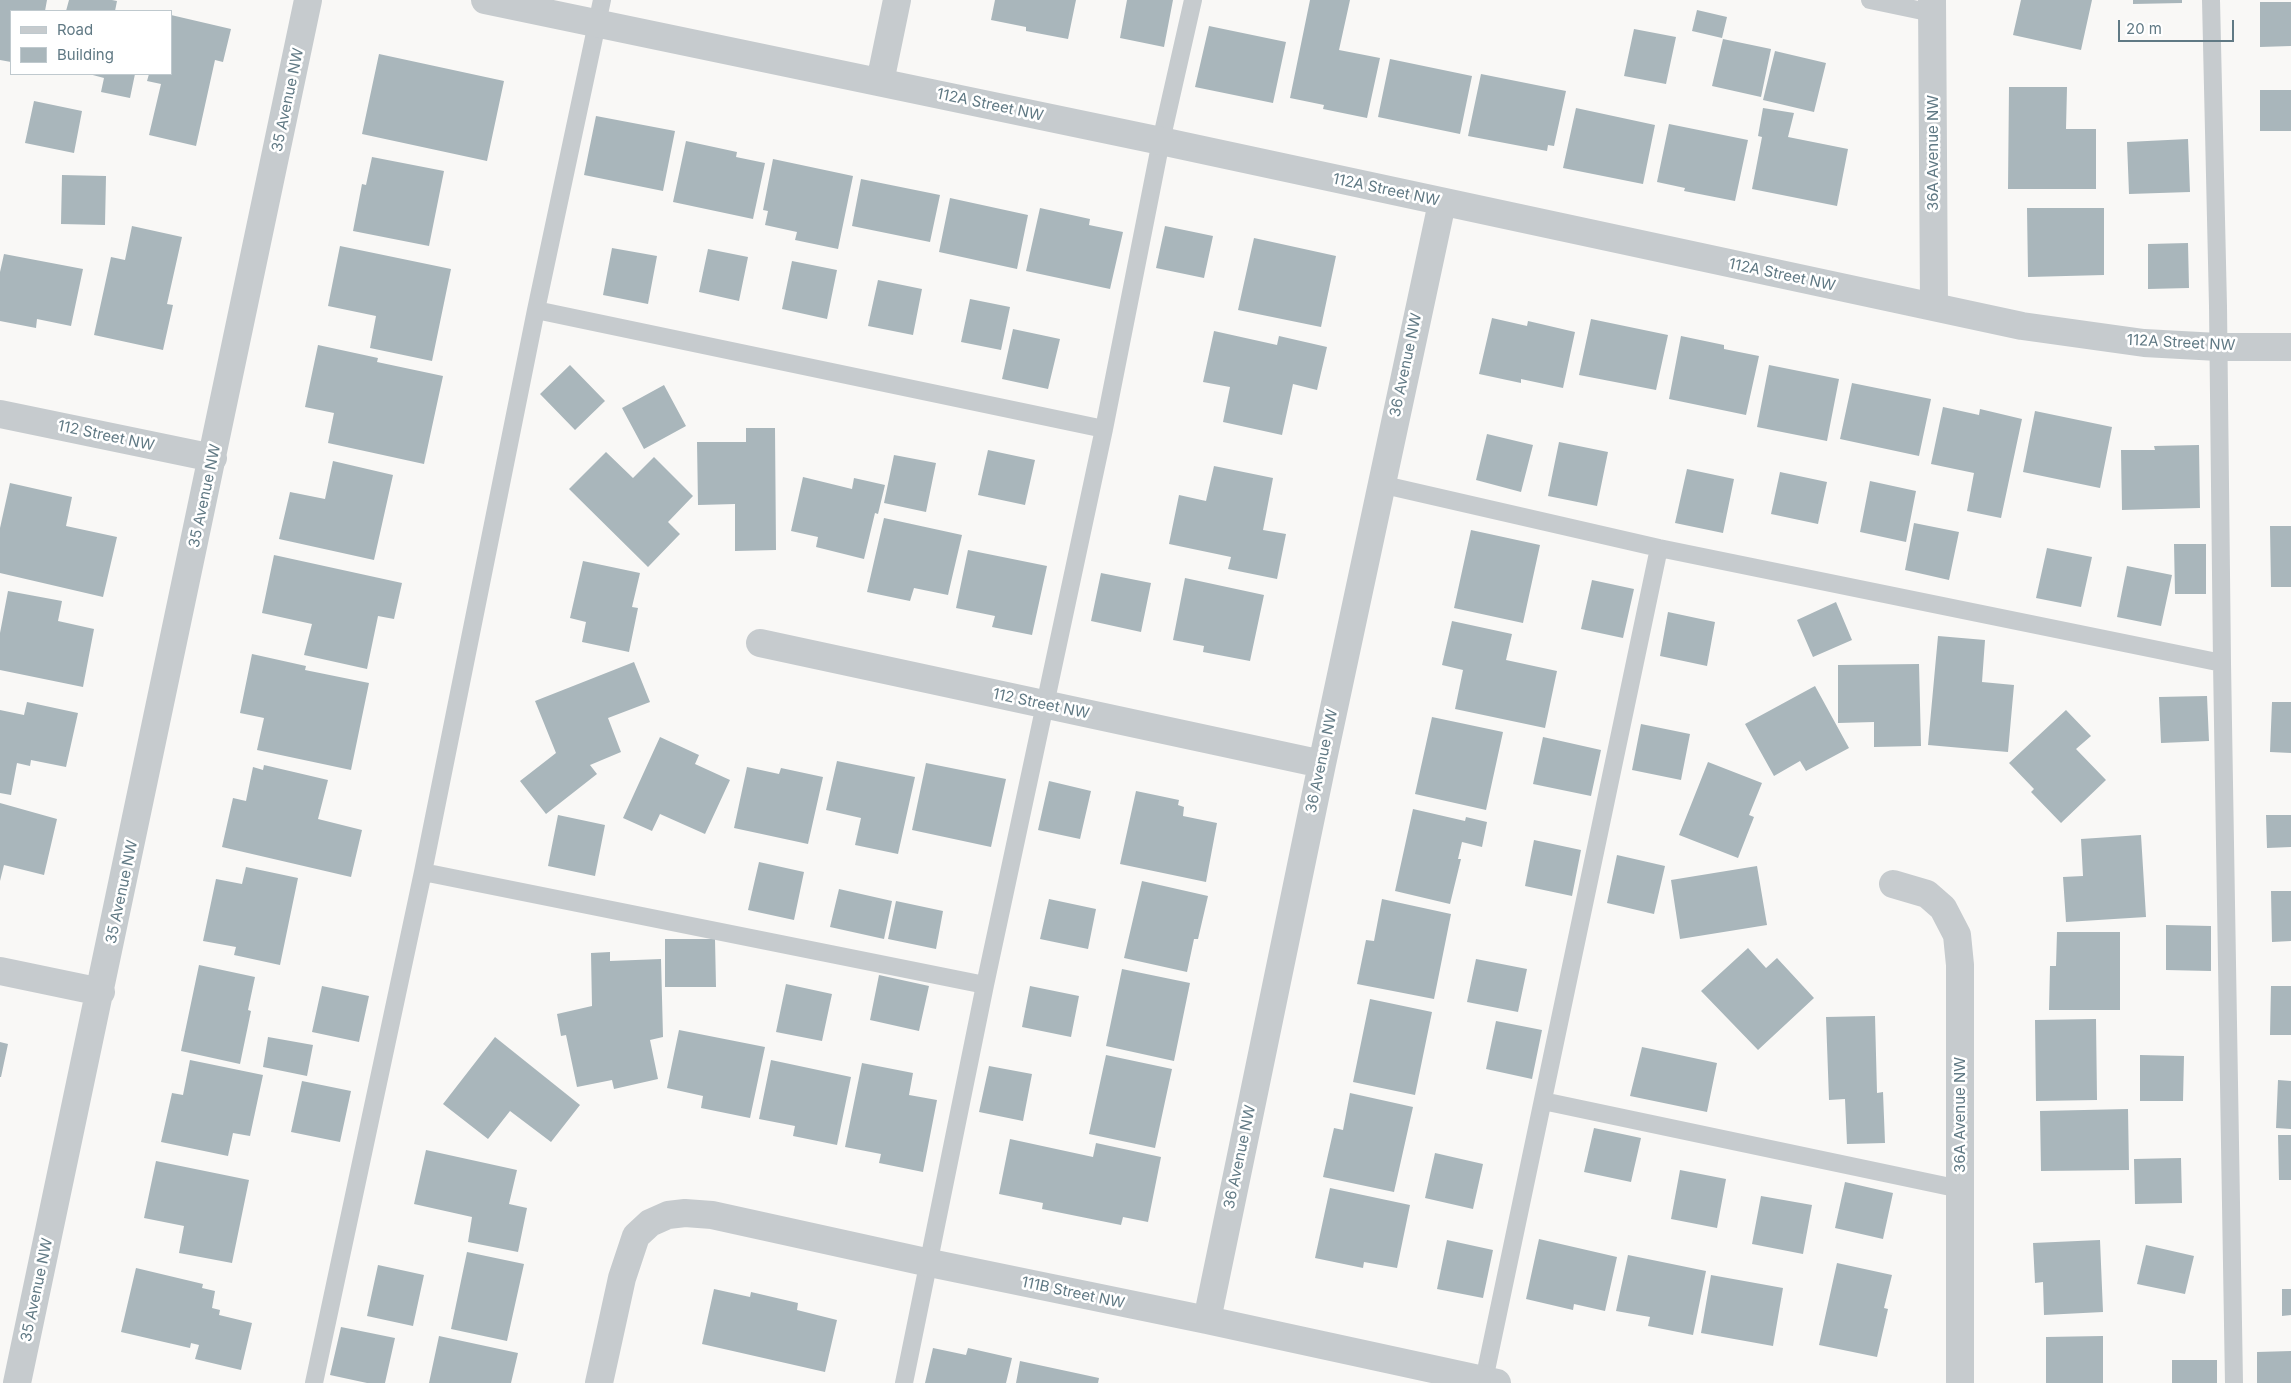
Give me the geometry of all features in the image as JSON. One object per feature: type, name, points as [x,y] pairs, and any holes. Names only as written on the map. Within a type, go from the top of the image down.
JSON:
[{"type":"street","name":"35 Avenue NW","points":[[17,1383],[101,992],[308,0]]},
{"type":"street","name":"112A Street NW","points":[[485,0],[600,12],[880,82],[2022,326],[2144,343],[2218,347],[2291,346]]},
{"type":"street","points":[[880,82],[898,0]]},
{"type":"street","name":"36A Avenue NW","points":[[1932,7],[1934,306]]},
{"type":"street","name":"36 Avenue NW","points":[[1207,1320],[1380,484],[1442,203]]},
{"type":"street","name":"112 Street NW","points":[[0,414],[213,458]]},
{"type":"street","name":"112 Street NW","points":[[760,643],[1045,706],[1322,764]]},
{"type":"street","name":"36A Avenue NW","points":[[1892,884],[1927,894],[1943,908],[1957,935],[1960,965],[1960,1383]]},
{"type":"street","points":[[0,971],[101,992]]},
{"type":"street","name":"111B Street NW","points":[[599,1383],[628,1256],[636,1236],[650,1223],[668,1215],[685,1213],[712,1215],[1491,1382]]},
{"type":"lane","points":[[904,1383],[930,1263],[985,985],[1104,429],[1161,141],[1193,0]]},
{"type":"lane","points":[[1870,0],[1932,7]]},
{"type":"lane","points":[[2211,0],[2234,1383]]},
{"type":"lane","points":[[314,1383],[424,872],[536,310],[600,12]]},
{"type":"lane","points":[[536,310],[1104,429]]},
{"type":"lane","points":[[1380,484],[1659,548],[2222,663]]},
{"type":"lane","points":[[1491,1382],[1543,1101],[1659,548]]},
{"type":"lane","points":[[424,872],[985,985]]},
{"type":"lane","points":[[1543,1101],[1960,1189]]},
{"type":"building","points":[[0,0],[47,0],[45,10],[10,10],[10,62],[0,60]]},
{"type":"building","points":[[69,0],[117,1],[115,10],[66,10]]},
{"type":"building","points":[[995,0],[1076,0],[1068,39],[1026,31],[1026,27],[991,20]]},
{"type":"building","points":[[1127,0],[1173,0],[1164,47],[1120,38]]},
{"type":"building","points":[[1310,0],[1350,0],[1339,50],[1380,58],[1367,118],[1323,109],[1324,105],[1290,98]]},
{"type":"building","points":[[2021,0],[2092,0],[2081,50],[2013,35]]},
{"type":"building","points":[[2133,0],[2182,0],[2182,3],[2133,4]]},
{"type":"building","points":[[2260,2],[2291,2],[2291,46],[2260,47]]},
{"type":"building","points":[[1697,10],[1727,17],[1722,38],[1692,31]]},
{"type":"building","points":[[172,15],[231,29],[223,62],[215,60],[196,146],[149,135],[161,84],[147,81],[149,75],[172,75]]},
{"type":"building","points":[[1209,26],[1286,42],[1273,103],[1195,87]]},
{"type":"building","points":[[1634,29],[1676,37],[1666,84],[1624,76]]},
{"type":"building","points":[[1723,39],[1771,49],[1761,97],[1712,86]]},
{"type":"building","points":[[1775,51],[1826,63],[1814,112],[1763,100]]},
{"type":"building","points":[[379,54],[504,81],[487,161],[362,134]]},
{"type":"building","points":[[1390,59],[1472,76],[1460,134],[1378,117]]},
{"type":"building","points":[[1481,74],[1566,91],[1554,146],[1548,145],[1547,151],[1468,136]]},
{"type":"building","points":[[93,75],[135,75],[130,98],[101,92],[104,78]]},
{"type":"building","points":[[2009,87],[2067,87],[2066,129],[2096,129],[2096,189],[2008,189]]},
{"type":"building","points":[[2260,90],[2291,90],[2291,131],[2260,131]]},
{"type":"building","points":[[34,101],[82,111],[74,153],[25,143]]},
{"type":"building","points":[[1576,108],[1655,125],[1643,184],[1563,168]]},
{"type":"building","points":[[1763,108],[1794,113],[1788,137],[1848,149],[1837,206],[1752,189],[1762,137],[1758,136]]},
{"type":"building","points":[[596,116],[675,131],[663,191],[584,175]]},
{"type":"building","points":[[1669,124],[1748,140],[1735,201],[1684,191],[1685,188],[1657,182]]},
{"type":"building","points":[[2188,139],[2190,192],[2129,194],[2127,142]]},
{"type":"building","points":[[686,141],[737,152],[736,157],[765,163],[753,219],[673,202]]},
{"type":"building","points":[[372,157],[444,171],[429,246],[353,231],[362,184],[366,185]]},
{"type":"building","points":[[773,159],[853,176],[838,249],[795,240],[797,232],[765,225],[768,211],[763,210]]},
{"type":"building","points":[[62,175],[106,176],[105,225],[61,224]]},
{"type":"building","points":[[861,179],[940,195],[930,242],[852,226]]},
{"type":"building","points":[[950,198],[1028,215],[1017,269],[939,252]]},
{"type":"building","points":[[1040,208],[1090,219],[1089,225],[1123,232],[1110,289],[1026,271]]},
{"type":"building","points":[[2027,208],[2104,208],[2104,275],[2028,277]]},
{"type":"building","points":[[132,226],[182,237],[167,304],[173,305],[163,350],[94,335],[111,257],[125,260]]},
{"type":"building","points":[[1165,226],[1213,236],[1204,278],[1156,268]]},
{"type":"building","points":[[1254,238],[1336,256],[1321,327],[1238,310]]},
{"type":"building","points":[[2188,243],[2189,288],[2148,289],[2148,244]]},
{"type":"building","points":[[340,246],[451,269],[432,361],[370,348],[376,316],[328,306]]},
{"type":"building","points":[[612,248],[657,256],[648,304],[603,295]]},
{"type":"building","points":[[708,249],[748,257],[739,301],[699,292]]},
{"type":"building","points":[[4,254],[83,269],[71,326],[37,319],[36,328],[0,321],[0,272]]},
{"type":"building","points":[[792,261],[837,270],[827,319],[782,309]]},
{"type":"building","points":[[878,280],[922,289],[913,335],[868,326]]},
{"type":"building","points":[[970,299],[1010,307],[1001,350],[961,342]]},
{"type":"building","points":[[1492,318],[1527,326],[1528,321],[1575,332],[1563,388],[1521,379],[1521,383],[1479,374]]},
{"type":"building","points":[[1591,319],[1668,335],[1656,390],[1579,375]]},
{"type":"building","points":[[1013,329],[1060,339],[1048,389],[1002,379]]},
{"type":"building","points":[[1214,331],[1277,345],[1279,336],[1327,347],[1317,390],[1293,384],[1282,435],[1223,422],[1230,387],[1203,382]]},
{"type":"building","points":[[1681,336],[1724,345],[1724,349],[1759,356],[1746,415],[1669,399]]},
{"type":"building","points":[[318,345],[378,358],[377,362],[443,376],[424,464],[328,443],[334,413],[305,407]]},
{"type":"building","points":[[570,365],[605,401],[575,430],[540,394]]},
{"type":"building","points":[[1769,365],[1839,379],[1827,441],[1757,427]]},
{"type":"building","points":[[1852,383],[1931,399],[1919,456],[1840,439]]},
{"type":"building","points":[[664,385],[686,426],[644,449],[622,408]]},
{"type":"building","points":[[1943,407],[1979,415],[1980,409],[2022,419],[2001,518],[1967,511],[1974,473],[1931,464]]},
{"type":"building","points":[[2035,411],[2112,427],[2100,488],[2023,472]]},
{"type":"building","points":[[746,428],[775,428],[776,550],[735,551],[735,504],[698,505],[697,442],[746,442]]},
{"type":"building","points":[[1487,434],[1533,445],[1521,492],[1476,480]]},
{"type":"building","points":[[1559,442],[1608,452],[1597,506],[1548,496]]},
{"type":"building","points":[[2199,445],[2200,508],[2122,510],[2121,450],[2155,450],[2154,446]]},
{"type":"building","points":[[988,450],[1035,460],[1025,505],[978,495]]},
{"type":"building","points":[[606,452],[633,478],[654,457],[693,496],[668,522],[680,534],[648,567],[569,489]]},
{"type":"building","points":[[894,455],[936,463],[926,512],[884,503]]},
{"type":"building","points":[[333,461],[393,475],[374,560],[279,539],[290,492],[325,499]]},
{"type":"building","points":[[1214,466],[1273,478],[1263,530],[1286,534],[1277,579],[1228,569],[1231,557],[1169,544],[1179,495],[1206,501]]},
{"type":"building","points":[[1687,469],[1734,479],[1723,533],[1675,523]]},
{"type":"building","points":[[1780,472],[1827,482],[1818,524],[1771,514]]},
{"type":"building","points":[[803,477],[852,489],[854,478],[885,485],[878,514],[875,513],[864,559],[816,547],[818,537],[791,531]]},
{"type":"building","points":[[1870,481],[1916,491],[1906,542],[1860,532]]},
{"type":"building","points":[[10,483],[72,497],[66,526],[117,537],[103,597],[0,573],[0,528]]},
{"type":"building","points":[[884,518],[962,535],[948,595],[914,588],[910,601],[867,592]]},
{"type":"building","points":[[1914,523],[1959,532],[1949,580],[1905,570]]},
{"type":"building","points":[[2270,526],[2291,526],[2291,587],[2271,587]]},
{"type":"building","points":[[1471,530],[1540,545],[1523,623],[1454,608]]},
{"type":"building","points":[[2174,544],[2206,544],[2206,594],[2175,594]]},
{"type":"building","points":[[2047,548],[2092,557],[2081,607],[2036,598]]},
{"type":"building","points":[[968,550],[1047,566],[1032,635],[992,627],[995,616],[956,608]]},
{"type":"building","points":[[274,555],[402,583],[394,619],[378,616],[367,669],[304,655],[312,624],[262,613]]},
{"type":"building","points":[[583,561],[640,573],[632,607],[638,608],[629,652],[582,642],[586,622],[570,618]]},
{"type":"building","points":[[2127,566],[2172,575],[2161,626],[2117,617]]},
{"type":"building","points":[[1101,573],[1151,583],[1141,632],[1091,621]]},
{"type":"building","points":[[1185,578],[1264,595],[1250,661],[1203,652],[1204,646],[1173,640]]},
{"type":"building","points":[[1592,580],[1634,589],[1623,638],[1581,629]]},
{"type":"building","points":[[8,591],[62,601],[58,621],[94,629],[83,687],[0,670],[0,633]]},
{"type":"building","points":[[1836,602],[1852,640],[1813,657],[1797,620]]},
{"type":"building","points":[[1668,612],[1715,622],[1707,666],[1660,656]]},
{"type":"building","points":[[1452,621],[1512,634],[1506,660],[1557,671],[1545,728],[1455,709],[1463,670],[1442,665]]},
{"type":"building","points":[[1938,636],[1985,640],[1982,682],[2014,685],[2008,752],[1928,745]]},
{"type":"building","points":[[252,654],[306,666],[305,670],[369,683],[351,770],[257,750],[264,718],[240,713]]},
{"type":"building","points":[[634,662],[650,702],[608,718],[621,752],[590,765],[597,774],[546,814],[520,781],[556,753],[535,701]]},
{"type":"building","points":[[1919,664],[1921,746],[1874,747],[1874,722],[1838,723],[1838,665]]},
{"type":"building","points":[[1815,686],[1849,748],[1806,771],[1800,761],[1774,776],[1745,724]]},
{"type":"building","points":[[2207,696],[2209,741],[2161,743],[2159,697]]},
{"type":"building","points":[[27,702],[78,713],[66,767],[31,760],[30,766],[17,763],[11,795],[0,793],[0,710],[24,715]]},
{"type":"building","points":[[2272,702],[2291,702],[2291,753],[2270,752]]},
{"type":"building","points":[[2066,710],[2091,736],[2076,749],[2106,780],[2061,823],[2031,792],[2034,789],[2009,763]]},
{"type":"building","points":[[1432,717],[1503,732],[1486,810],[1415,794]]},
{"type":"building","points":[[1641,724],[1690,734],[1681,780],[1632,770]]},
{"type":"building","points":[[660,737],[699,755],[695,764],[730,780],[705,834],[660,814],[652,831],[623,818]]},
{"type":"building","points":[[1543,737],[1601,750],[1591,796],[1533,784]]},
{"type":"building","points":[[837,761],[915,777],[898,854],[855,845],[861,818],[826,810]]},
{"type":"building","points":[[1708,762],[1762,783],[1749,815],[1754,817],[1738,858],[1679,835]]},
{"type":"building","points":[[926,763],[1006,779],[991,847],[912,830]]},
{"type":"building","points":[[264,765],[328,780],[318,819],[362,830],[351,877],[222,847],[233,798],[246,801],[253,767],[263,770]]},
{"type":"building","points":[[747,767],[779,774],[781,768],[823,777],[808,844],[734,828]]},
{"type":"building","points":[[1049,781],[1091,791],[1080,839],[1038,830]]},
{"type":"building","points":[[1136,791],[1179,800],[1178,805],[1184,807],[1183,816],[1217,823],[1206,882],[1120,864]]},
{"type":"building","points":[[0,803],[57,819],[44,875],[4,865],[0,881]]},
{"type":"building","points":[[1413,809],[1465,821],[1466,817],[1487,822],[1482,847],[1462,842],[1458,859],[1461,859],[1450,904],[1395,891]]},
{"type":"building","points":[[558,815],[605,825],[595,876],[548,866]]},
{"type":"building","points":[[2266,815],[2291,815],[2291,847],[2267,848]]},
{"type":"building","points":[[2141,835],[2146,917],[2066,922],[2063,877],[2083,876],[2081,839]]},
{"type":"building","points":[[1534,840],[1581,850],[1572,896],[1525,886]]},
{"type":"building","points":[[1617,855],[1665,866],[1654,914],[1607,903]]},
{"type":"building","points":[[759,862],[804,872],[794,920],[748,910]]},
{"type":"building","points":[[1757,866],[1767,925],[1680,939],[1671,880]]},
{"type":"building","points":[[246,867],[298,878],[280,965],[234,955],[236,947],[203,941],[216,879],[242,884]]},
{"type":"building","points":[[1142,881],[1208,896],[1198,939],[1194,939],[1187,972],[1124,958]]},
{"type":"building","points":[[839,889],[892,901],[884,939],[830,927]]},
{"type":"building","points":[[2271,891],[2291,891],[2291,941],[2272,942]]},
{"type":"building","points":[[1049,899],[1096,909],[1088,949],[1040,939]]},
{"type":"building","points":[[1382,899],[1451,914],[1434,999],[1357,984],[1366,940],[1374,941]]},
{"type":"building","points":[[896,901],[943,911],[936,949],[888,939]]},
{"type":"building","points":[[2166,925],[2211,926],[2211,971],[2166,970]]},
{"type":"building","points":[[2057,932],[2120,932],[2120,1010],[2049,1010],[2050,966],[2056,966]]},
{"type":"building","points":[[665,939],[715,939],[716,987],[665,987]]},
{"type":"building","points":[[1748,948],[1766,968],[1777,958],[1814,998],[1758,1050],[1701,991]]},
{"type":"building","points":[[610,952],[610,961],[661,959],[663,1037],[650,1040],[658,1079],[614,1089],[612,1080],[577,1087],[566,1035],[561,1036],[557,1014],[592,1006],[591,953]]},
{"type":"building","points":[[1476,959],[1527,969],[1518,1012],[1467,1002]]},
{"type":"building","points":[[199,965],[255,977],[248,1010],[251,1011],[240,1064],[181,1051]]},
{"type":"building","points":[[1122,969],[1190,983],[1174,1061],[1106,1046]]},
{"type":"building","points":[[879,975],[929,986],[919,1031],[870,1020]]},
{"type":"building","points":[[786,984],[832,994],[822,1041],[776,1032]]},
{"type":"building","points":[[322,986],[369,996],[359,1042],[312,1032]]},
{"type":"building","points":[[1030,986],[1079,996],[1071,1037],[1022,1027]]},
{"type":"building","points":[[2271,986],[2291,986],[2291,1035],[2270,1035]]},
{"type":"building","points":[[1370,999],[1432,1012],[1415,1095],[1353,1082]]},
{"type":"building","points":[[1875,1016],[1877,1093],[1883,1092],[1885,1143],[1847,1144],[1845,1099],[1829,1100],[1826,1017]]},
{"type":"building","points":[[2096,1019],[2097,1100],[2036,1101],[2035,1020]]},
{"type":"building","points":[[1496,1021],[1542,1030],[1532,1079],[1486,1069]]},
{"type":"building","points":[[679,1030],[765,1047],[750,1118],[701,1108],[703,1096],[667,1088]]},
{"type":"building","points":[[268,1037],[313,1045],[307,1076],[263,1067]]},
{"type":"building","points":[[495,1037],[580,1105],[551,1142],[510,1111],[488,1139],[443,1104]]},
{"type":"building","points":[[0,1042],[8,1044],[1,1077],[0,1077]]},
{"type":"building","points":[[1642,1047],[1717,1063],[1707,1112],[1630,1096]]},
{"type":"building","points":[[1106,1055],[1172,1069],[1155,1148],[1089,1134]]},
{"type":"building","points":[[2140,1055],[2184,1056],[2183,1101],[2140,1101]]},
{"type":"building","points":[[190,1060],[263,1075],[250,1136],[233,1133],[228,1156],[161,1142],[172,1093],[183,1095]]},
{"type":"building","points":[[771,1060],[851,1077],[837,1145],[793,1136],[795,1126],[759,1119]]},
{"type":"building","points":[[862,1063],[913,1073],[909,1095],[937,1100],[923,1172],[879,1163],[881,1154],[845,1147]]},
{"type":"building","points":[[989,1066],[1032,1074],[1023,1121],[979,1112]]},
{"type":"building","points":[[2278,1080],[2291,1081],[2291,1129],[2276,1128]]},
{"type":"building","points":[[302,1081],[351,1091],[340,1142],[291,1132]]},
{"type":"building","points":[[1350,1093],[1413,1107],[1394,1192],[1323,1177],[1334,1128],[1343,1130]]},
{"type":"building","points":[[2128,1109],[2129,1170],[2041,1171],[2040,1111]]},
{"type":"building","points":[[1594,1128],[1641,1138],[1631,1182],[1584,1172]]},
{"type":"building","points":[[2278,1135],[2291,1135],[2291,1180],[2279,1180]]},
{"type":"building","points":[[1010,1139],[1093,1157],[1096,1143],[1161,1157],[1148,1222],[1123,1217],[1121,1225],[1042,1209],[1043,1203],[999,1194]]},
{"type":"building","points":[[426,1150],[517,1170],[509,1204],[527,1208],[518,1252],[468,1242],[472,1217],[414,1204]]},
{"type":"building","points":[[1435,1153],[1483,1164],[1473,1209],[1425,1198]]},
{"type":"building","points":[[2181,1158],[2182,1203],[2135,1204],[2134,1159]]},
{"type":"building","points":[[156,1161],[249,1180],[232,1263],[179,1253],[184,1226],[144,1218]]},
{"type":"building","points":[[1680,1170],[1726,1179],[1717,1228],[1671,1219]]},
{"type":"building","points":[[1845,1182],[1893,1193],[1883,1239],[1835,1228]]},
{"type":"building","points":[[1330,1188],[1410,1205],[1397,1268],[1364,1262],[1363,1268],[1315,1258]]},
{"type":"building","points":[[1761,1196],[1812,1205],[1803,1254],[1752,1244]]},
{"type":"building","points":[[1539,1239],[1617,1257],[1605,1311],[1574,1304],[1573,1310],[1526,1299]]},
{"type":"building","points":[[1447,1240],[1493,1250],[1483,1298],[1437,1289]]},
{"type":"building","points":[[2100,1240],[2103,1312],[2044,1315],[2043,1282],[2035,1283],[2033,1243]]},
{"type":"building","points":[[2146,1245],[2194,1256],[2185,1294],[2137,1284]]},
{"type":"building","points":[[467,1252],[524,1264],[507,1341],[451,1329]]},
{"type":"building","points":[[1628,1255],[1706,1271],[1693,1335],[1648,1326],[1650,1317],[1616,1311]]},
{"type":"building","points":[[1837,1263],[1892,1275],[1884,1308],[1888,1309],[1877,1357],[1819,1345]]},
{"type":"building","points":[[378,1265],[424,1275],[413,1326],[367,1316]]},
{"type":"building","points":[[136,1268],[203,1284],[202,1288],[215,1291],[212,1308],[220,1310],[219,1315],[252,1323],[241,1370],[195,1359],[199,1345],[191,1343],[190,1348],[121,1332]]},
{"type":"building","points":[[1711,1275],[1783,1288],[1773,1346],[1701,1333]]},
{"type":"building","points":[[714,1289],[750,1297],[751,1292],[798,1303],[797,1310],[837,1320],[825,1372],[702,1344]]},
{"type":"building","points":[[2282,1289],[2291,1289],[2291,1315],[2282,1316]]},
{"type":"building","points":[[341,1327],[395,1338],[385,1383],[367,1383],[330,1375]]},
{"type":"building","points":[[439,1336],[518,1353],[511,1383],[429,1383]]},
{"type":"building","points":[[2103,1336],[2103,1383],[2046,1383],[2046,1337]]},
{"type":"building","points":[[933,1348],[966,1355],[968,1348],[1012,1358],[1006,1383],[925,1383]]},
{"type":"building","points":[[2291,1351],[2291,1383],[2257,1383],[2257,1352]]},
{"type":"building","points":[[2172,1360],[2217,1360],[2217,1383],[2172,1383]]},
{"type":"building","points":[[1020,1361],[1099,1378],[1098,1383],[1016,1383]]}]
